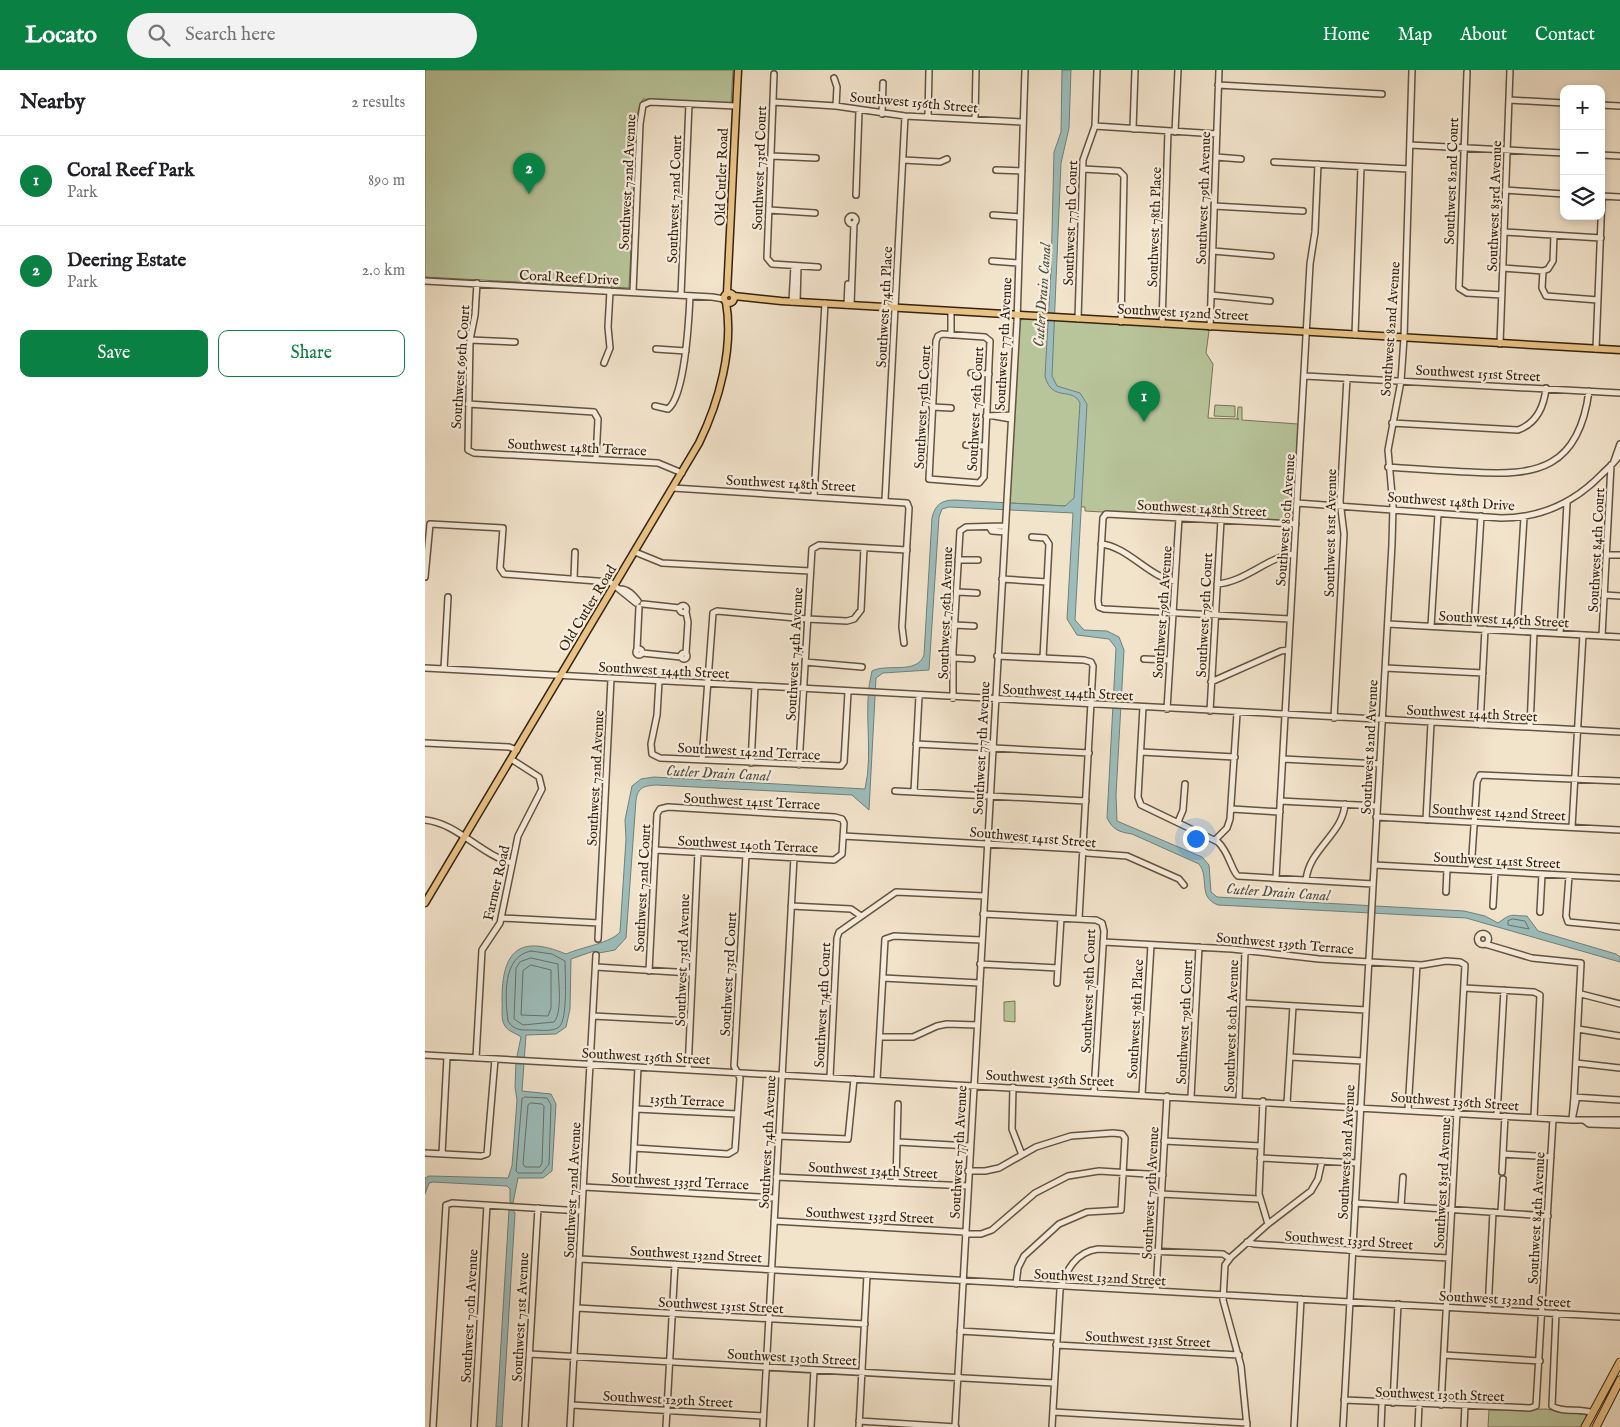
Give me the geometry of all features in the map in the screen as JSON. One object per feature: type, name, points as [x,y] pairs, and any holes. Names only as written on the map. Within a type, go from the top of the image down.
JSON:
[{"type":"highway","points":[[1585,1427],[1620,1362]]},
{"type":"highway","points":[[1596,1427],[1620,1380]]},
{"type":"highway","points":[[1593,1413],[1601,1417]]},
{"type":"main road","name":"Old Cutler Road","points":[[426,898],[464,838],[560,676],[617,587],[635,552],[705,431],[718,392],[725,356],[738,70]]},
{"type":"main road","name":"Southwest 152nd Street","points":[[729,298],[1620,350]]},
{"type":"street","points":[[928,117],[929,70]]},
{"type":"street","points":[[975,119],[976,70]]},
{"type":"street","name":"Southwest 77th Avenue","points":[[956,1427],[968,1171],[1017,315],[1025,70]]},
{"type":"street","name":"Southwest 77th Court","points":[[1078,319],[1083,169],[1085,152],[1095,126],[1097,70]]},
{"type":"street","points":[[1133,129],[1135,70]]},
{"type":"street","points":[[1175,132],[1178,70]]},
{"type":"street","name":"Southwest 79th Avenue","points":[[1210,326],[1219,70]]},
{"type":"street","name":"Southwest 82nd Avenue","points":[[1343,1427],[1388,624],[1393,510],[1388,467],[1392,423],[1401,381],[1412,70]]},
{"type":"street","name":"Southwest 83rd Avenue","points":[[1499,344],[1510,70]]},
{"type":"street","name":"Southwest 82nd Court","points":[[1467,72],[1459,283],[1461,291],[1467,293],[1502,295]]},
{"type":"street","name":"Southwest 73rd Court","points":[[774,74],[767,257],[769,262],[796,266]]},
{"type":"street","points":[[835,78],[837,87],[836,106]]},
{"type":"street","points":[[882,114],[883,83]]},
{"type":"street","points":[[1218,85],[1382,94]]},
{"type":"street","points":[[1509,100],[1560,103]]},
{"type":"street","name":"Southwest 156th Street","points":[[773,102],[836,106],[859,111],[905,116],[1023,122]]},
{"type":"street","name":"Southwest 72nd Avenue","points":[[633,292],[640,117],[644,103],[689,104]]},
{"type":"street","points":[[689,104],[736,106]]},
{"type":"street","name":"Southwest 72nd Court","points":[[681,295],[689,104]]},
{"type":"street","points":[[1605,105],[1620,106]]},
{"type":"street","points":[[856,195],[859,111]]},
{"type":"street","name":"Southwest 74th Place","points":[[885,500],[905,116]]},
{"type":"street","points":[[1095,126],[1217,134]]},
{"type":"street","name":"Southwest 78th Place","points":[[1162,324],[1169,131]]},
{"type":"street","points":[[1410,145],[1560,153]]},
{"type":"street","points":[[1605,155],[1620,156]]},
{"type":"street","points":[[771,156],[816,158]]},
{"type":"street","points":[[1216,157],[1241,159]]},
{"type":"street","points":[[903,160],[940,162],[947,159]]},
{"type":"street","points":[[1274,162],[1409,169]]},
{"type":"street","name":"Southwest 80th Avenue","points":[[1276,878],[1293,554],[1318,164]]},
{"type":"street","points":[[1355,335],[1361,167]]},
{"type":"street","points":[[1083,169],[1123,173],[1125,181],[1121,322]]},
{"type":"street","points":[[996,170],[1022,171]]},
{"type":"street","points":[[1505,190],[1560,194]]},
{"type":"street","points":[[1605,196],[1620,197]]},
{"type":"street","points":[[1214,206],[1303,211]]},
{"type":"street","points":[[769,210],[815,213]]},
{"type":"street","points":[[993,215],[1020,217]]},
{"type":"street","points":[[1596,349],[1601,220]]},
{"type":"street","points":[[849,305],[852,223]]},
{"type":"street","points":[[1504,232],[1601,238]]},
{"type":"street","points":[[1503,268],[1543,270],[1550,268],[1553,263],[1554,235]]},
{"type":"street","points":[[1213,253],[1271,256]]},
{"type":"street","points":[[993,261],[1018,263]]},
{"type":"street","points":[[794,302],[796,266],[818,267]]},
{"type":"street","points":[[1543,270],[1542,288],[1544,295],[1599,300]]},
{"type":"street","name":"Coral Reef Drive","points":[[425,280],[729,298]]},
{"type":"street","name":"Southwest 69th Court","points":[[468,451],[466,446],[470,340],[476,313],[477,283]]},
{"type":"street","points":[[605,363],[611,347],[608,328],[610,291]]},
{"type":"street","points":[[655,406],[664,410],[672,407],[682,373],[690,296]]},
{"type":"street","points":[[1211,298],[1270,301]]},
{"type":"street","points":[[814,496],[825,303]]},
{"type":"street","points":[[951,334],[952,311]]},
{"type":"street","name":"Southwest 75th Court","points":[[951,334],[938,336],[932,407],[929,479],[978,483],[982,481]]},
{"type":"street","name":"Southwest 76th Court","points":[[951,334],[989,338],[989,374],[982,481]]},
{"type":"street","points":[[470,340],[515,342]]},
{"type":"street","points":[[656,349],[685,351]]},
{"type":"street","points":[[971,373],[989,374]]},
{"type":"street","name":"Southwest 151st Street","points":[[1305,376],[1620,393]]},
{"type":"street","name":"Southwest 81st Avenue","points":[[1334,718],[1344,534],[1341,506],[1347,378]]},
{"type":"street","points":[[1392,423],[1518,430],[1537,417],[1543,405],[1546,388]]},
{"type":"street","points":[[1388,467],[1502,474],[1516,474],[1537,469],[1555,459],[1576,436],[1585,417],[1589,391]]},
{"type":"street","points":[[468,404],[594,412],[598,416],[596,459]]},
{"type":"street","points":[[932,407],[951,408]]},
{"type":"street","points":[[986,416],[1011,417]]},
{"type":"street","name":"Southwest 84th Court","points":[[1603,636],[1613,463],[1620,444]]},
{"type":"street","points":[[966,445],[985,446]]},
{"type":"street","name":"Southwest 148th Terrace","points":[[468,451],[659,463],[682,473]]},
{"type":"street","points":[[1613,463],[1620,454]]},
{"type":"street","name":"Southwest 148th Drive","points":[[1297,503],[1438,514],[1524,516],[1546,512],[1567,502],[1586,490],[1613,463]]},
{"type":"street","name":"Southwest 148th Street","points":[[673,488],[885,500],[907,503],[909,508],[907,550]]},
{"type":"street","points":[[1560,633],[1567,502]]},
{"type":"street","name":"Southwest 148th Street","points":[[1101,544],[1103,518],[1107,514],[1296,524]]},
{"type":"street","points":[[1431,626],[1438,514]]},
{"type":"street","points":[[1474,629],[1481,516]]},
{"type":"street","points":[[1517,631],[1524,516]]},
{"type":"street","name":"Southwest 79th Avenue","points":[[1167,709],[1179,518]]},
{"type":"street","name":"Southwest 79th Court","points":[[1210,711],[1221,520]]},
{"type":"street","points":[[425,577],[430,524],[503,528],[500,568],[503,574],[509,576],[610,582],[633,595],[639,604],[639,651],[683,655],[687,632],[686,612],[681,612],[680,608],[639,604]]},
{"type":"street","name":"Southwest 76th Avenue","points":[[953,698],[954,625],[958,592],[958,560],[961,529],[965,527],[990,528],[992,531],[1005,529]]},
{"type":"street","points":[[1032,537],[1047,539],[1049,546],[1043,658]]},
{"type":"street","points":[[1175,581],[1163,578],[1113,547],[1101,544],[1098,601],[1100,607],[1104,609],[1290,619]]},
{"type":"street","name":"Southwest 74th Avenue","points":[[799,765],[811,552],[815,546],[864,548]]},
{"type":"street","points":[[702,760],[713,613],[717,611],[848,621],[858,616],[861,609],[864,548],[907,550],[903,627],[904,643]]},
{"type":"street","points":[[574,579],[575,552]]},
{"type":"street","points":[[635,552],[662,563],[810,571]]},
{"type":"street","points":[[1217,584],[1229,582],[1279,558],[1293,554]]},
{"type":"street","points":[[1607,554],[1620,555]]},
{"type":"street","points":[[958,560],[978,560]]},
{"type":"street","points":[[1001,579],[1047,582]]},
{"type":"street","points":[[958,592],[977,593]]},
{"type":"street","points":[[1605,595],[1620,596]]},
{"type":"street","points":[[443,669],[448,598]]},
{"type":"street","name":"Southwest 146th Street","points":[[1388,624],[1620,637]]},
{"type":"street","points":[[954,625],[974,626]]},
{"type":"street","points":[[1480,725],[1485,629]]},
{"type":"street","points":[[1529,728],[1534,632]]},
{"type":"street","points":[[1572,827],[1583,634]]},
{"type":"street","points":[[1211,682],[1281,651],[1288,650]]},
{"type":"street","points":[[983,914],[1079,919],[1092,705],[1093,665],[1084,660],[997,656]]},
{"type":"street","points":[[954,658],[971,660]]},
{"type":"street","points":[[1144,659],[1169,660]]},
{"type":"street","points":[[805,662],[862,667]]},
{"type":"street","name":"Southwest 144th Street","points":[[425,668],[1382,721],[1620,732]]},
{"type":"street","points":[[1385,668],[1483,673]]},
{"type":"street","name":"Southwest 72nd Avenue","points":[[598,939],[611,679]]},
{"type":"street","name":"Southwest 142nd Terrace","points":[[659,681],[657,717],[651,746],[653,756],[751,763],[837,767],[842,765],[848,692]]},
{"type":"street","points":[[751,763],[755,686]]},
{"type":"street","points":[[914,792],[919,696]]},
{"type":"street","points":[[1143,707],[1140,804],[1215,840],[1227,852],[1235,874],[1373,884]]},
{"type":"street","points":[[1215,840],[1229,824],[1232,809],[1237,712]]},
{"type":"street","points":[[1426,820],[1431,723]]},
{"type":"street","points":[[425,743],[507,747],[517,750]]},
{"type":"street","points":[[916,744],[1089,753]]},
{"type":"street","points":[[1141,752],[1235,757]]},
{"type":"street","name":"Farmer Road","points":[[476,1058],[482,952],[486,942],[498,928],[502,918],[518,836],[540,795],[543,785],[537,775],[511,759]]},
{"type":"street","points":[[1283,759],[1380,764]]},
{"type":"street","points":[[1471,870],[1479,776],[1485,774],[1620,781]]},
{"type":"street","points":[[1178,822],[1183,810],[1185,784]]},
{"type":"street","points":[[895,791],[1086,801]]},
{"type":"street","points":[[1280,801],[1377,806]]},
{"type":"street","points":[[1306,880],[1310,862],[1342,820],[1345,804]]},
{"type":"street","name":"Southwest 72nd Court","points":[[649,971],[657,814],[661,808]]},
{"type":"street","name":"Southwest 141st Terrace","points":[[661,808],[835,816],[842,819],[843,836]]},
{"type":"street","points":[[1232,809],[1280,812]]},
{"type":"street","name":"Southwest 142nd Street","points":[[1376,817],[1620,830]]},
{"type":"street","points":[[425,820],[440,824],[499,859],[512,863]]},
{"type":"street","name":"Southwest 141st Street","points":[[843,836],[987,844],[1127,856],[1179,879],[1184,885]]},
{"type":"street","name":"Southwest 140th Terrace","points":[[655,850],[830,860],[840,857],[843,836]]},
{"type":"street","name":"Southwest 73rd Avenue","points":[[688,1070],[698,852]]},
{"type":"street","name":"Southwest 73rd Court","points":[[634,1148],[733,1153],[736,1148],[740,1078],[734,1066],[746,855]]},
{"type":"street","name":"Southwest 74th Avenue","points":[[763,1427],[794,857]]},
{"type":"street","name":"Southwest 141st Street","points":[[1374,865],[1620,878]]},
{"type":"street","points":[[1445,892],[1447,869]]},
{"type":"street","points":[[1493,906],[1495,872]]},
{"type":"street","points":[[1540,912],[1542,874]]},
{"type":"street","points":[[1569,876],[1568,922],[1620,927]]},
{"type":"street","points":[[791,906],[851,909],[861,916],[898,891],[984,896]]},
{"type":"street","name":"Southwest 74th Court","points":[[830,1078],[838,934],[861,916]]},
{"type":"street","points":[[502,918],[599,923]]},
{"type":"street","points":[[1057,983],[1061,918]]},
{"type":"street","name":"Southwest 78th Court","points":[[1079,919],[1101,922],[1104,929],[1094,1092]]},
{"type":"street","points":[[877,1080],[887,938],[894,936],[981,940]]},
{"type":"street","name":"Southwest 139th Terrace","points":[[1103,942],[1199,947],[1368,962],[1417,964],[1442,960],[1464,964]]},
{"type":"street","name":"Southwest 78th Place","points":[[1142,1095],[1151,944]]},
{"type":"street","points":[[1485,944],[1532,958],[1580,962],[1582,966],[1574,1096],[1576,1103],[1572,1120]]},
{"type":"street","name":"Southwest 79th Court","points":[[1191,1098],[1199,947]]},
{"type":"street","name":"Southwest 80th Avenue","points":[[1239,1100],[1245,952]]},
{"type":"street","name":"Southwest 72nd Avenue","points":[[570,1427],[596,955]]},
{"type":"street","points":[[980,964],[1058,968]]},
{"type":"street","points":[[1408,1110],[1417,964]]},
{"type":"street","name":"Southwest 83rd Avenue","points":[[1441,1405],[1466,968],[1464,964]]},
{"type":"street","points":[[596,968],[691,973]]},
{"type":"street","points":[[883,978],[979,983]]},
{"type":"street","points":[[1464,988],[1534,992],[1540,995],[1534,1118]]},
{"type":"street","points":[[1497,1115],[1504,990]]},
{"type":"street","points":[[1581,994],[1620,1004]]},
{"type":"street","points":[[1244,1004],[1366,1010]]},
{"type":"street","points":[[1287,1103],[1293,1006]]},
{"type":"street","points":[[593,1016],[690,1021]]},
{"type":"street","points":[[880,1037],[913,1037],[937,1026],[947,1024],[977,1025]]},
{"type":"street","points":[[1578,1028],[1620,1036]]},
{"type":"street","name":"Southwest 136th Street","points":[[425,1055],[1360,1106],[1585,1121],[1620,1120]]},
{"type":"street","points":[[442,1154],[447,1057]]},
{"type":"street","points":[[1290,1057],[1363,1061]]},
{"type":"street","points":[[425,1153],[481,1156],[487,1154],[495,1059]]},
{"type":"street","points":[[1576,1063],[1620,1068]]},
{"type":"street","points":[[632,1189],[638,1067]]},
{"type":"street","points":[[779,1136],[848,1139],[854,1079]]},
{"type":"street","points":[[1013,1088],[1012,1129],[1022,1155]]},
{"type":"street","name":"Southwest 79th Avenue","points":[[1156,1291],[1167,1096]]},
{"type":"street","points":[[1574,1096],[1620,1100]]},
{"type":"street","points":[[1263,1102],[1259,1199],[1267,1224]]},
{"type":"street","points":[[896,1183],[898,1104]]},
{"type":"street","name":"135th Terrace","points":[[636,1108],[737,1114]]},
{"type":"street","points":[[1502,1172],[1505,1116]]},
{"type":"street","name":"Southwest 84th Avenue","points":[[1535,1408],[1538,1404],[1553,1119]]},
{"type":"street","name":"Southwest 136th Street","points":[[1585,1121],[1589,1124],[1620,1125]]},
{"type":"street","points":[[968,1171],[993,1170],[1043,1144],[1071,1136],[1095,1132],[1123,1135],[1125,1140],[1121,1210],[1087,1212],[1059,1224],[1024,1256],[1018,1268],[1017,1284]]},
{"type":"street","points":[[1164,1141],[1261,1146]]},
{"type":"street","points":[[898,1142],[970,1146]]},
{"type":"street","points":[[1503,1154],[1551,1157]]},
{"type":"street","points":[[1260,1158],[1357,1163]]},
{"type":"street","points":[[1053,1412],[1247,1425],[1239,1355],[1223,1295],[1225,1265],[1229,1258],[1267,1224],[1311,1191],[1318,1179],[1322,1161]]},
{"type":"street","points":[[965,1233],[981,1234],[992,1230],[1035,1193],[1059,1180],[1087,1172],[1163,1175]]},
{"type":"street","name":"Southwest 134th Street","points":[[777,1177],[968,1186]]},
{"type":"street","points":[[1401,1206],[1403,1177]]},
{"type":"street","points":[[1501,1212],[1503,1180]]},
{"type":"street","name":"Southwest 133rd Terrace","points":[[584,1187],[775,1198]]},
{"type":"street","points":[[1161,1194],[1259,1199]]},
{"type":"street","points":[[1355,1203],[1548,1216]]},
{"type":"street","points":[[433,1427],[445,1210],[448,1204],[582,1211]]},
{"type":"street","name":"Southwest 70th Avenue","points":[[475,1427],[487,1205]]},
{"type":"street","name":"Southwest 71st Avenue","points":[[525,1427],[538,1208]]},
{"type":"street","points":[[1488,1310],[1493,1212]]},
{"type":"street","name":"Southwest 133rd Street","points":[[774,1221],[965,1233]]},
{"type":"street","name":"Southwest 133rd Street","points":[[1247,1242],[1449,1258]]},
{"type":"street","points":[[1052,1427],[1061,1286],[1066,1271],[1076,1260],[1088,1252],[1098,1249],[1223,1254],[1229,1258]]},
{"type":"street","name":"Southwest 132nd Street","points":[[580,1259],[1620,1317]]},
{"type":"street","points":[[666,1427],[675,1264]]},
{"type":"street","points":[[867,1275],[859,1424],[956,1427]]},
{"type":"street","points":[[1294,1427],[1301,1299]]},
{"type":"street","points":[[1393,1403],[1399,1304]]},
{"type":"street","name":"Southwest 131st Street","points":[[577,1308],[865,1324]]},
{"type":"street","points":[[1556,1313],[1553,1407],[1593,1413]]},
{"type":"street","points":[[960,1331],[1057,1337]]},
{"type":"street","name":"Southwest 131st Street","points":[[1057,1345],[1239,1355]]},
{"type":"street","name":"Southwest 130th Street","points":[[529,1354],[1054,1384]]},
{"type":"street","points":[[1444,1355],[1540,1361]]},
{"type":"street","points":[[811,1427],[814,1370]]},
{"type":"street","name":"Southwest 130th Street","points":[[1344,1400],[1419,1405],[1535,1408]]},
{"type":"street","points":[[1381,1427],[1382,1403]]},
{"type":"street","name":"Southwest 129th Street","points":[[572,1405],[763,1416]]},
{"type":"street","points":[[1418,1427],[1419,1405]]},
{"type":"street","points":[[1464,1427],[1465,1405]]},
{"type":"green space","points":[[425,70],[733,70],[731,104],[643,99],[638,111],[629,288],[425,277]]},
{"type":"green space","points":[[1022,319],[1205,328],[1209,331],[1206,353],[1213,364],[1208,418],[1237,419],[1238,407],[1242,407],[1242,420],[1298,424],[1294,518],[1291,523],[1085,511],[1085,507],[1009,503],[1020,322]]},
{"type":"green space","points":[[1215,405],[1235,406],[1235,417],[1214,416]]},
{"type":"green space","points":[[1015,1001],[1015,1022],[1004,1021],[1004,1002]]},
{"type":"green space","points":[[1546,1409],[1587,1415],[1581,1427],[1488,1427],[1489,1410]]},
{"type":"water","points":[[1062,70],[1071,70],[1069,128],[1061,163],[1052,376],[1057,386],[1080,393],[1087,404],[1075,620],[1084,630],[1107,631],[1119,637],[1124,650],[1116,795],[1117,821],[1202,857],[1209,865],[1211,892],[1217,897],[1464,911],[1485,916],[1498,923],[1509,916],[1527,916],[1538,931],[1616,954],[1620,957],[1620,962],[1466,918],[1218,905],[1212,902],[1206,892],[1204,875],[1199,864],[1132,834],[1117,830],[1107,818],[1116,648],[1109,639],[1077,635],[1067,619],[1073,513],[949,507],[942,509],[939,517],[929,670],[883,673],[876,678],[869,810],[852,795],[656,785],[640,790],[636,800],[626,938],[615,950],[599,953],[594,951],[571,959],[570,1009],[566,1027],[556,1034],[526,1035],[522,1091],[551,1094],[556,1104],[552,1171],[543,1178],[518,1178],[513,1203],[510,1202],[510,1189],[507,1186],[433,1182],[429,1183],[425,1194],[425,1178],[429,1176],[508,1178],[512,1166],[517,1100],[515,1087],[516,1061],[521,1037],[503,1023],[502,1000],[505,970],[516,952],[525,947],[549,948],[566,954],[603,942],[620,932],[626,839],[625,820],[632,786],[641,779],[654,777],[865,789],[868,760],[868,700],[872,671],[915,665],[924,655],[932,518],[939,504],[955,500],[1065,506],[1074,498],[1080,403],[1072,395],[1052,389],[1045,376],[1051,271],[1054,152],[1061,132]]},
{"type":"water","points":[[509,1210],[513,1210],[515,1213],[502,1427],[496,1427]]},
{"type":"place","name":"Deering Estate","points":[[529,194]]},
{"type":"place","name":"Coral Reef Park","points":[[1144,422]]},
{"type":"water label","name":"Cutler Drain Canal","points":[[1042,295]]},
{"type":"water label","name":"Cutler Drain Canal","points":[[718,773]]},
{"type":"water label","name":"Cutler Drain Canal","points":[[1278,892]]}]
